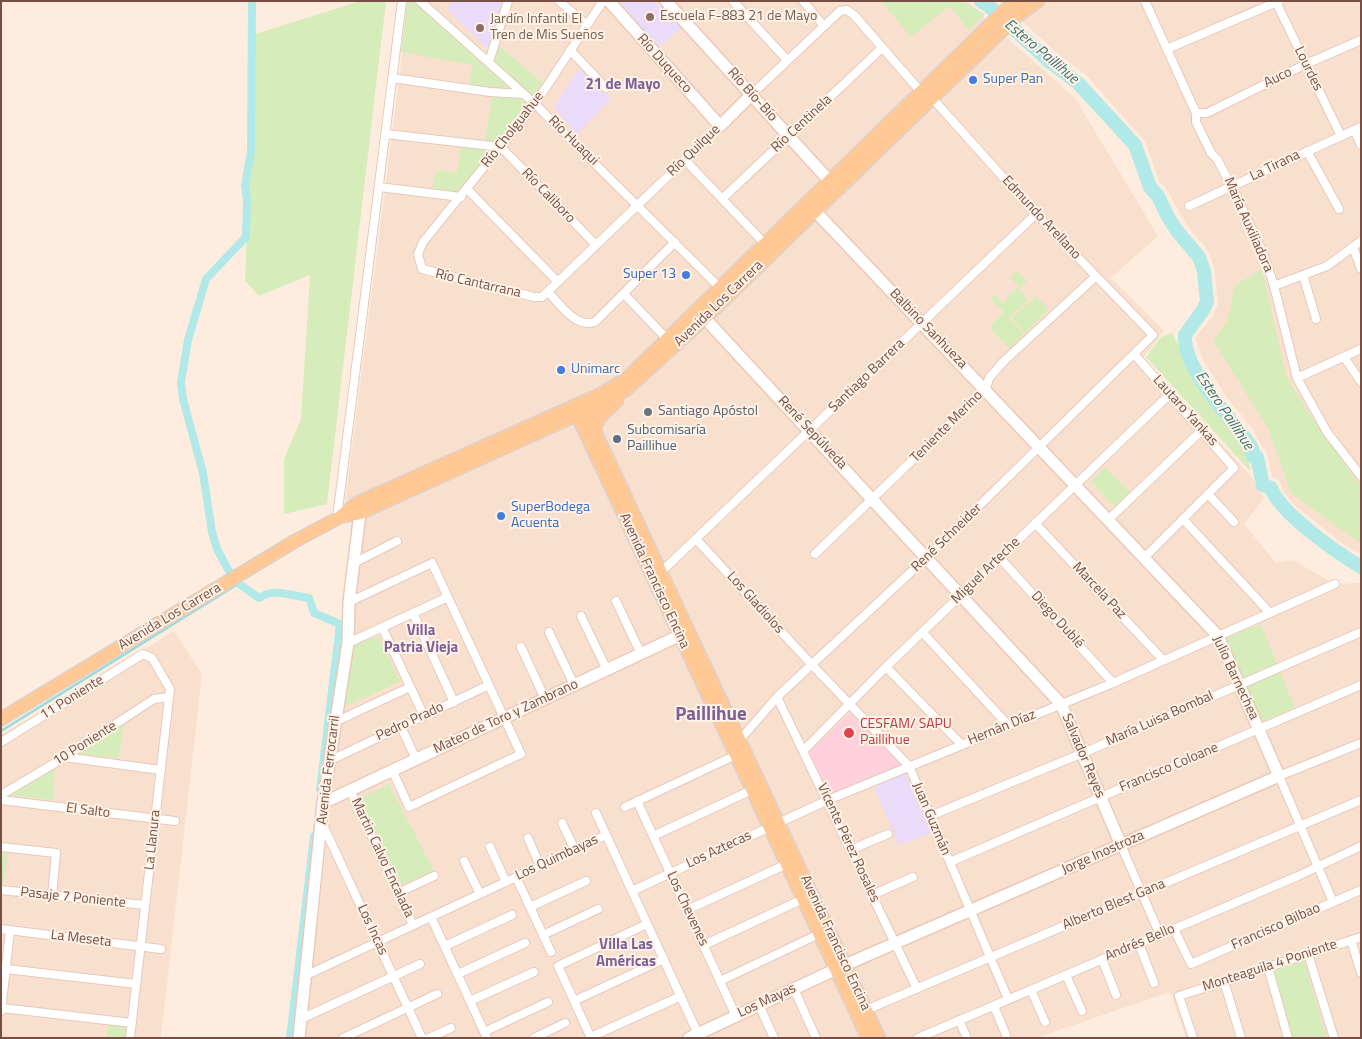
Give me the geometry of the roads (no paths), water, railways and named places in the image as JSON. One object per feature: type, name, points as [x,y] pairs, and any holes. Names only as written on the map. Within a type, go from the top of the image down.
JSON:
[{"type":"main road","name":"Avenida Los Carrera","points":[[579,409],[627,378],[667,339],[701,314],[720,288],[765,244],[833,185],[1011,13],[1028,3]]},
{"type":"main road","name":"Avenida Los Carrera","points":[[1,719],[295,541],[358,508],[419,480],[579,409],[614,397],[638,379],[701,314],[815,210],[833,185]]},
{"type":"main road","points":[[594,429],[600,417],[636,385],[638,379]]},
{"type":"main road","name":"Avenida Francisco Encina","points":[[579,409],[594,429],[657,576]]},
{"type":"main road","name":"Avenida Francisco Encina","points":[[579,409],[684,634],[752,790],[774,825],[787,864],[803,899],[820,934],[866,1010],[879,1038]]},
{"type":"main road","name":"Avenida Francisco Encina","points":[[684,634],[739,739],[774,825],[841,967],[868,1038]]},
{"type":"street","points":[[339,518],[402,1]]},
{"type":"street","name":"Río Huaqui","points":[[420,1],[536,104],[720,288]]},
{"type":"street","points":[[489,62],[508,1]]},
{"type":"street","points":[[559,1],[587,24]]},
{"type":"street","name":"Río Cholguahue","points":[[418,254],[422,242],[536,104],[603,1]]},
{"type":"street","name":"Río Duqueco","points":[[609,1],[720,126]]},
{"type":"street","name":"Río Bío-Bío","points":[[666,1],[833,185]]},
{"type":"street","points":[[733,1],[787,60]]},
{"type":"street","points":[[804,1],[824,26]]},
{"type":"street","name":"María Auxiliadora","points":[[1145,1],[1196,112],[1196,122],[1211,153],[1217,159],[1232,187],[1262,253],[1274,286],[1296,378],[1327,432],[1361,476]]},
{"type":"street","points":[[1167,49],[1278,2]]},
{"type":"street","name":"Lourdes","points":[[1278,2],[1341,136]]},
{"type":"street","name":"Edmundo Arellano","points":[[840,11],[847,10],[854,15],[882,48],[1036,214],[1153,335]]},
{"type":"street","name":"Río Quilque","points":[[548,292],[840,11]]},
{"type":"street","name":"Auco","points":[[1196,112],[1207,113],[1306,64],[1361,40]]},
{"type":"street","name":"Río Centinela","points":[[722,199],[882,48]]},
{"type":"street","points":[[570,50],[606,88]]},
{"type":"street","points":[[392,78],[490,92],[523,94]]},
{"type":"street","points":[[1357,128],[1361,145]]},
{"type":"street","name":"La Tirana","points":[[1189,206],[1357,128]]},
{"type":"street","points":[[386,134],[501,147]]},
{"type":"street","name":"Río Caliboro","points":[[501,147],[596,245]]},
{"type":"street","points":[[1308,151],[1340,209]]},
{"type":"street","points":[[685,160],[765,244]]},
{"type":"street","points":[[379,187],[461,197]]},
{"type":"street","points":[[467,189],[558,282]]},
{"type":"street","name":"Balbino Sanhueza","points":[[815,210],[1040,448]]},
{"type":"street","name":"Santiago Barrera","points":[[657,576],[1036,214]]},
{"type":"street","points":[[1274,286],[1328,266],[1361,240]]},
{"type":"street","points":[[548,292],[579,322],[587,325],[595,322],[675,242]]},
{"type":"street","points":[[1353,247],[1361,270]]},
{"type":"street","name":"Río Cantarrana","points":[[418,254],[422,269],[428,272],[534,297],[542,296],[548,292]]},
{"type":"street","points":[[1304,275],[1316,319]]},
{"type":"street","name":"Teniente Merino","points":[[815,554],[986,390],[989,378],[1003,362],[1096,276]]},
{"type":"street","points":[[624,294],[667,339]]},
{"type":"street","name":"René Sepúlveda","points":[[701,314],[927,557]]},
{"type":"street","name":"René Schneider","points":[[739,739],[777,697],[813,666],[927,557],[1135,355],[1153,335]]},
{"type":"street","points":[[1296,378],[1361,350]]},
{"type":"street","name":"Lautaro Yankas","points":[[1135,355],[1234,468],[1208,494]]},
{"type":"street","points":[[1344,357],[1361,382]]},
{"type":"street","name":"Miguel Arteche","points":[[804,750],[886,667],[1170,394]]},
{"type":"street","points":[[1108,520],[1202,430]]},
{"type":"street","name":"Julio Barnechea","points":[[1040,448],[1218,636],[1333,902]]},
{"type":"street","points":[[1144,558],[1208,494],[1234,522]]},
{"type":"street","name":"Avenida Ferrocarril","points":[[299,1038],[323,803],[348,643],[349,602],[358,508]]},
{"type":"street","points":[[1183,519],[1270,613]]},
{"type":"street","name":"Marcela Paz","points":[[1036,523],[1163,660]]},
{"type":"street","name":"Los Gladiolos","points":[[696,539],[813,666]]},
{"type":"street","points":[[354,563],[397,541]]},
{"type":"street","name":"Salvador Reyes","points":[[927,557],[1061,704],[1160,935]]},
{"type":"street","name":"Diego Dublé","points":[[1000,558],[1113,683]]},
{"type":"street","points":[[349,602],[432,563],[521,754],[409,807],[392,770]]},
{"type":"street","name":"Hernán Díaz","points":[[774,825],[909,766],[1113,683],[1335,584]]},
{"type":"street","points":[[348,643],[448,597]]},
{"type":"street","points":[[616,601],[640,654]]},
{"type":"street","points":[[413,613],[454,702]]},
{"type":"street","points":[[582,616],[606,670]]},
{"type":"street","points":[[382,628],[424,716]]},
{"type":"street","points":[[549,632],[574,685]]},
{"type":"street","name":"María Luisa Bombal","points":[[930,816],[1082,753],[1361,632]]},
{"type":"street","points":[[923,633],[1008,725]]},
{"type":"street","name":"Mateo de Toro y Zambrano","points":[[323,803],[684,634]]},
{"type":"street","points":[[521,647],[545,699]]},
{"type":"street","name":"La Llanura","points":[[130,1038],[170,689],[152,658],[143,654]]},
{"type":"street","name":"11 Poniente","points":[[1,742],[143,654]]},
{"type":"street","name":"Juan Guzmán","points":[[813,666],[909,766],[1008,999]]},
{"type":"street","points":[[886,667],[962,745]]},
{"type":"street","name":"Pedro Prado","points":[[331,760],[489,685]]},
{"type":"street","name":"Francisco Coloane","points":[[950,862],[1361,685]]},
{"type":"street","points":[[335,722],[410,687]]},
{"type":"street","name":"10 Poniente","points":[[1,795],[66,757],[154,699],[169,697]]},
{"type":"street","name":"Vicente Pérez Rosales","points":[[777,697],[917,989]]},
{"type":"street","points":[[401,727],[416,760]]},
{"type":"street","points":[[625,807],[736,755],[739,739]]},
{"type":"street","name":"Jorge Inostroza","points":[[841,967],[1279,776],[1361,743]]},
{"type":"street","points":[[66,757],[160,770]]},
{"type":"street","name":"Martin Calvo Encalada","points":[[350,790],[413,926]]},
{"type":"street","points":[[653,836],[752,790]]},
{"type":"street","name":"El Salto","points":[[1,800],[175,821]]},
{"type":"street","name":"Alberto Blest Gana","points":[[866,1010],[1361,800]]},
{"type":"street","name":"Los Chevenes","points":[[637,801],[736,1016]]},
{"type":"street","points":[[596,813],[606,835]]},
{"type":"street","name":"Los Incas","points":[[322,823],[422,1038]]},
{"type":"street","points":[[562,823],[575,850]]},
{"type":"street","name":"Los Aztecas","points":[[632,891],[774,825]]},
{"type":"street","points":[[850,850],[888,834]]},
{"type":"street","name":"Los Quimbayas","points":[[306,976],[606,835],[681,996],[696,1036]]},
{"type":"street","points":[[528,838],[540,866]]},
{"type":"street","name":"Andrés Bello","points":[[923,1037],[1361,846]]},
{"type":"street","points":[[1,847],[56,853],[52,896]]},
{"type":"street","points":[[490,847],[506,882]]},
{"type":"street","points":[[464,861],[480,894]]},
{"type":"street","points":[[687,910],[787,864]]},
{"type":"street","points":[[398,893],[434,876]]},
{"type":"street","points":[[516,877],[551,952]]},
{"type":"street","points":[[872,895],[912,877]]},
{"type":"street","points":[[530,907],[586,881]]},
{"type":"street","name":"Pasaje 7 Poniente","points":[[1,890],[145,906]]},
{"type":"street","name":"Francisco Bilbao","points":[[1174,929],[1191,964],[1361,890]]},
{"type":"street","points":[[704,945],[803,899]]},
{"type":"street","points":[[543,935],[598,909]]},
{"type":"street","points":[[445,946],[512,915]]},
{"type":"street","points":[[431,917],[486,1035],[548,1002]]},
{"type":"street","points":[[647,924],[558,966],[591,1038],[681,996]]},
{"type":"street","name":"La Meseta","points":[[1,929],[161,949]]},
{"type":"street","points":[[10,931],[1,1010],[132,1023]]},
{"type":"street","points":[[720,981],[820,934]]},
{"type":"street","name":"Monteaguila 4 Poniente","points":[[1193,1038],[1179,996],[1361,937]]},
{"type":"street","points":[[1351,940],[1361,973]]},
{"type":"street","points":[[458,974],[525,943]]},
{"type":"street","points":[[1139,944],[1154,983]]},
{"type":"street","points":[[1308,954],[1334,1038]]},
{"type":"street","points":[[574,1001],[664,959]]},
{"type":"street","points":[[1102,959],[1116,996]]},
{"type":"street","points":[[301,1019],[420,964]]},
{"type":"street","name":"Los Mayas","points":[[696,1036],[841,967]]},
{"type":"street","points":[[1268,967],[1288,1038]]},
{"type":"street","points":[[6,970],[136,984]]},
{"type":"street","points":[[470,1001],[534,972]]},
{"type":"street","points":[[1066,975],[1082,1012]]},
{"type":"street","points":[[1224,981],[1241,1038]]},
{"type":"street","points":[[794,989],[816,1038]]},
{"type":"street","points":[[1031,990],[1045,1022]]},
{"type":"street","points":[[343,1038],[437,994]]},
{"type":"street","points":[[759,1005],[774,1038]]},
{"type":"street","points":[[994,1006],[1006,1035]]},
{"type":"street","points":[[959,1020],[967,1038]]},
{"type":"street","points":[[534,1038],[565,1023]]},
{"type":"street","points":[[429,1038],[451,1028]]},
{"type":"waterway","points":[[230,573],[217,549],[212,532],[203,473],[183,399],[181,382],[188,340],[206,279],[246,237],[247,200],[245,186],[251,151],[252,1]]},
{"type":"waterway","name":"Estero Paillihue","points":[[981,1],[989,6],[1051,63],[1078,83],[1135,145],[1150,187],[1158,196],[1177,231],[1199,257],[1204,271],[1207,302],[1185,335],[1192,364],[1200,379],[1252,448],[1253,456],[1257,457],[1263,485],[1271,488],[1286,509],[1310,532],[1361,567]]},
{"type":"waterway","points":[[235,581],[259,598],[270,593],[283,593],[309,598],[314,613],[340,624],[320,790]]},
{"type":"waterway","points":[[1,731],[238,584]]},
{"type":"waterway","points":[[290,1038],[314,836]]},
{"type":"place","name":"Escuela F-883 21 de Mayo","points":[[650,17]]},
{"type":"place","name":"Jardín Infantil El Tren de Mis Sueños","points":[[480,28]]},
{"type":"place","name":"Super Pan","points":[[973,80]]},
{"type":"place","name":"Super 13","points":[[686,275]]},
{"type":"place","name":"Unimarc","points":[[561,370]]},
{"type":"place","name":"Santiago Apóstol","points":[[648,412]]},
{"type":"place","name":"Subcomisaría Paillihue","points":[[617,439]]},
{"type":"place","name":"SuperBodega Acuenta","points":[[501,516]]},
{"type":"place","name":"CESFAM/ SAPU Paillihue","points":[[849,733]]},
{"type":"district","name":"21 de Mayo","points":[[623,85]]},
{"type":"district","name":"Villa Patria Vieja","points":[[421,640]]},
{"type":"district","name":"Paillihue","points":[[711,715]]},
{"type":"district","name":"Villa Las Américas","points":[[626,954]]}]
